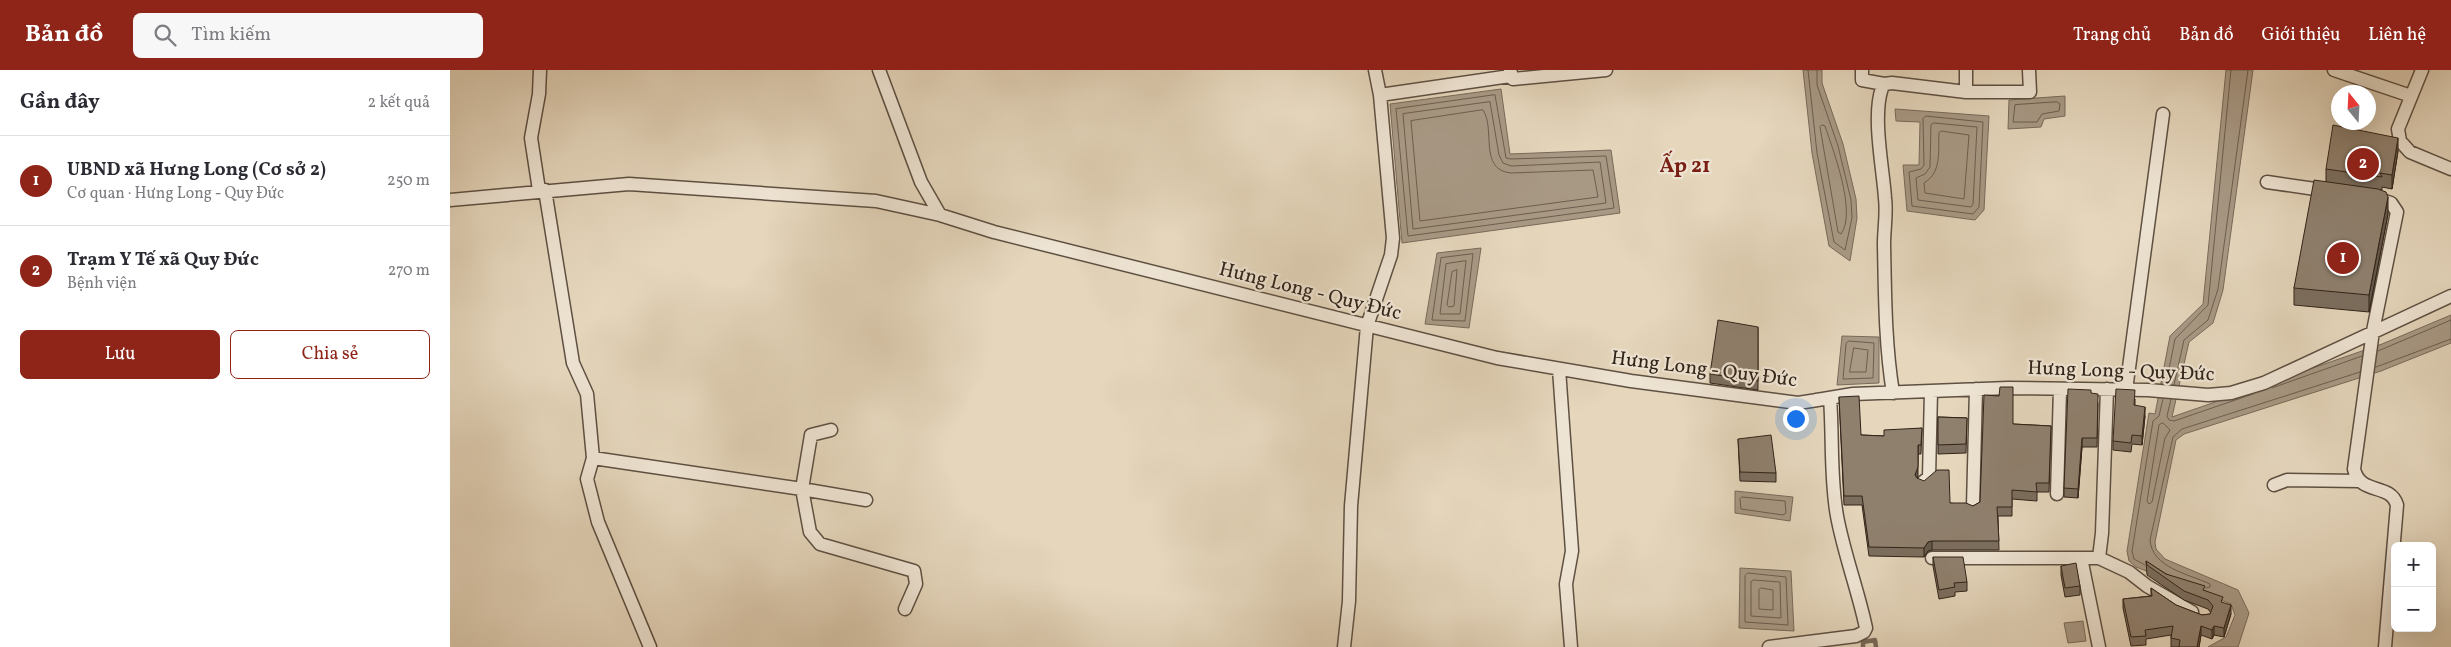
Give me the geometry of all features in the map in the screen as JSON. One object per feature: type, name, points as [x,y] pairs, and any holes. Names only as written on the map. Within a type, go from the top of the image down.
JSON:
[{"type":"street","points":[[540,70],[539,94],[530,138],[542,190],[574,363],[587,394],[593,458],[587,479],[598,522],[650,647]]},
{"type":"street","points":[[879,70],[921,182],[940,215]]},
{"type":"street","points":[[1344,647],[1349,601],[1351,506],[1367,326],[1391,255],[1393,238],[1376,70]]},
{"type":"street","points":[[1380,95],[1510,73],[1513,79],[1606,70]]},
{"type":"street","points":[[1862,70],[1862,80],[1884,84],[1892,83],[1966,92],[2030,92],[2029,70]]},
{"type":"street","points":[[1966,70],[1966,92]]},
{"type":"street","points":[[2334,70],[2411,96]]},
{"type":"street","points":[[2422,70],[2398,130],[2400,141],[2410,152],[2451,169]]},
{"type":"street","points":[[1884,84],[1880,92],[1879,124],[1881,169],[1886,199],[1884,242],[1886,329],[1893,393]]},
{"type":"street","points":[[2126,390],[2163,114]]},
{"type":"street","points":[[2267,182],[2342,192]]},
{"type":"street","name":"Hưng Long - Quy Đức","points":[[450,200],[542,190],[629,184],[876,201],[940,215],[994,232],[1497,358],[1631,381],[1798,403],[1854,394],[1976,389],[2126,390],[2208,395],[2231,393],[2264,383],[2451,296]]},
{"type":"street","points":[[2359,482],[2354,469],[2374,331],[2397,212],[2391,203],[2380,198],[2361,195]]},
{"type":"street","points":[[1559,369],[1572,551],[1566,584],[1570,647]]},
{"type":"street","points":[[1973,507],[1976,389]]},
{"type":"street","points":[[2057,494],[2060,389]]},
{"type":"street","points":[[2098,558],[2102,533],[2107,390]]},
{"type":"street","points":[[1922,482],[1929,477],[1931,391]]},
{"type":"street","points":[[1769,647],[1856,636],[1864,632],[1866,628],[1838,517],[1833,483],[1834,442],[1830,398]]},
{"type":"street","name":"Hưng Long - Quy Đức","points":[[1816,400],[1830,398]]},
{"type":"street","points":[[831,430],[810,435],[802,489],[810,532],[820,544],[914,571],[916,584],[904,609]]},
{"type":"street","points":[[593,458],[866,500]]},
{"type":"street","points":[[2274,485],[2287,480],[2359,482],[2388,493],[2397,505],[2385,647]]},
{"type":"street","points":[[1932,558],[2098,558],[2128,572],[2180,607],[2205,618]]},
{"type":"street","points":[[2081,558],[2099,647]]},
{"type":"water","points":[[1803,70],[1822,70],[1822,83],[1843,144],[1856,199],[1857,218],[1850,261],[1829,246],[1812,153]]},
{"type":"water","points":[[2226,70],[2253,70],[2223,290],[2213,323],[2189,342],[2172,417],[2382,344],[2451,315],[2451,343],[2381,371],[2184,434],[2176,440],[2155,542],[2156,549],[2165,559],[2238,590],[2249,613],[2238,647],[2208,647],[2226,637],[2235,615],[2231,604],[2136,567],[2129,561],[2127,551],[2149,413],[2155,414],[2170,336],[2203,304]]},
{"type":"water","points":[[1501,89],[1510,154],[1611,150],[1620,213],[1402,243],[1390,104]]},
{"type":"water","points":[[2065,96],[2065,116],[2044,119],[2041,127],[2008,129],[2009,100]]},
{"type":"water","points":[[1895,109],[1989,116],[1984,210],[1975,220],[1907,211],[1903,165],[1919,165],[1920,122],[1896,121]]},
{"type":"water","points":[[1481,248],[1469,328],[1425,324],[1437,253]]},
{"type":"water","points":[[1842,336],[1879,337],[1879,383],[1837,385]]},
{"type":"water","points":[[1735,491],[1793,497],[1790,521],[1735,513]]},
{"type":"water","points":[[1740,568],[1791,571],[1794,631],[1739,628]]},
{"type":"water","points":[[2083,621],[2086,641],[2068,643],[2064,623]]},
{"type":"building","points":[[2332,130],[2358,130],[2398,138],[2392,175],[2380,173],[2382,177],[2326,169]]},
{"type":"building","points":[[2314,180],[2378,189],[2386,192],[2388,197],[2369,295],[2294,288]]},
{"type":"building","points":[[1718,320],[1758,327],[1758,381],[1710,374]]},
{"type":"building","points":[[2000,387],[2013,387],[2013,424],[2051,426],[2049,483],[2036,483],[2037,492],[2012,490],[2012,507],[1997,507],[1999,541],[1932,541],[1928,542],[1924,548],[1869,547],[1862,496],[1844,496],[1839,397],[1859,396],[1861,435],[1884,436],[1884,430],[1922,428],[1921,445],[1918,445],[1918,467],[1915,475],[1924,481],[1937,470],[1949,470],[1950,503],[1966,503],[1973,506],[1980,502],[1984,395],[1999,396]]},
{"type":"building","points":[[2068,389],[2091,390],[2091,393],[2098,394],[2097,438],[2082,438],[2078,489],[2064,488]]},
{"type":"building","points":[[2116,389],[2135,390],[2134,405],[2145,407],[2142,436],[2132,435],[2131,443],[2113,441]]},
{"type":"building","points":[[1938,417],[1967,418],[1966,444],[1938,445]]},
{"type":"building","points":[[1771,435],[1776,473],[1740,472],[1738,439]]},
{"type":"building","points":[[1933,557],[1963,557],[1967,582],[1954,583],[1955,587],[1939,590]]},
{"type":"building","points":[[2146,561],[2166,574],[2205,586],[2203,590],[2223,597],[2221,602],[2231,605],[2224,628],[2214,626],[2212,630],[2201,626],[2197,647],[2179,647],[2180,640],[2171,638],[2173,626],[2145,630],[2146,636],[2131,637],[2123,599],[2152,596],[2151,588],[2176,605],[2202,615],[2210,614],[2213,606],[2208,600],[2184,591],[2147,565]]},
{"type":"building","points":[[2076,563],[2080,586],[2065,588],[2061,566]]},
{"type":"waterway","points":[[1863,647],[1863,642],[1875,640],[1876,647]]},
{"type":"place","name":"Trạm Y Tế xã Quy Đức","points":[[2363,164]]},
{"type":"place","name":"UBND xã Hưng Long (Cơ sở 2)","points":[[2343,258]]},
{"type":"district","name":"Ấp 21","points":[[1685,166]]}]
